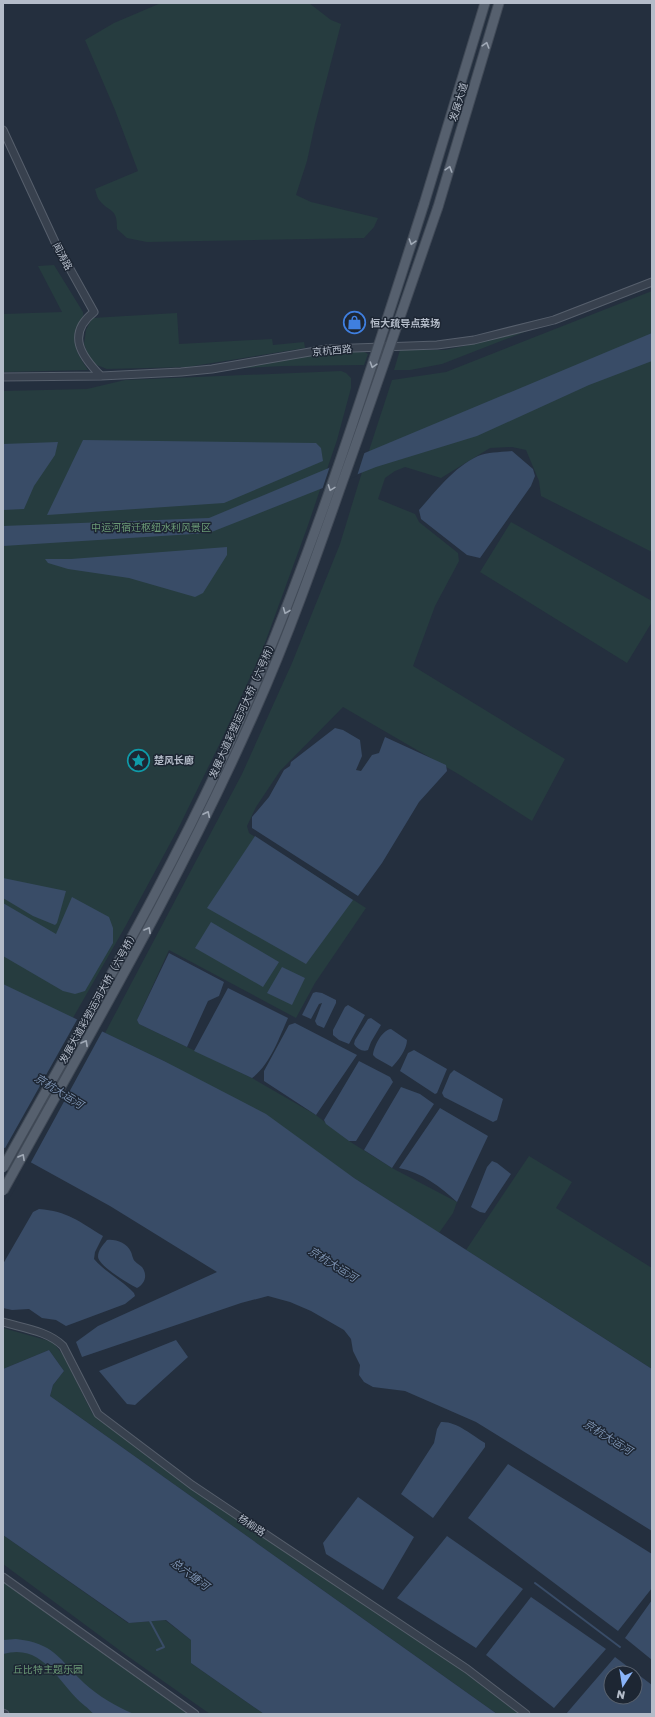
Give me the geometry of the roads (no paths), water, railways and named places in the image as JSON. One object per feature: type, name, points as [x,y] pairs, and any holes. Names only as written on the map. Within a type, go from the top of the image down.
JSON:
[{"type":"main road","name":"发展大道","points":[[424,204],[485,3]]},
{"type":"main road","name":"发展大道","points":[[438,206],[499,3]]},
{"type":"main road","name":"发展大道彩塑运河大桥（六号桥）","points":[[3,1168],[169,869],[245,709],[293,594],[348,440],[424,204]]},
{"type":"main road","name":"发展大道彩塑运河大桥（六号桥）","points":[[3,1191],[154,918],[202,824],[255,711],[292,622],[326,531],[438,206]]},
{"type":"street","name":"闻涛路","points":[[3,130],[55,242],[94,312],[85,320],[78,341],[82,354],[88,363],[101,376]]},
{"type":"street","name":"京杭西路","points":[[3,377],[101,376],[212,369],[327,349],[437,345],[474,340],[554,320],[652,282]]},
{"type":"street","name":"杨柳路","points":[[3,1322],[42,1333],[59,1342],[63,1346],[98,1414],[192,1485],[467,1669],[526,1714]]},
{"type":"street","points":[[3,1577],[195,1714]]},
{"type":"water","points":[[652,333],[652,361],[589,385],[477,436],[376,467],[209,533],[3,546],[3,526],[209,518]]},
{"type":"water","points":[[83,440],[316,443],[321,448],[323,461],[224,503],[47,515]]},
{"type":"water","points":[[58,442],[55,455],[34,486],[24,509],[3,510],[3,444]]},
{"type":"water","points":[[512,451],[533,469],[535,476],[531,486],[480,558],[467,555],[421,519],[419,510],[461,466],[478,456],[495,452]]},
{"type":"water","points":[[227,547],[227,555],[203,593],[195,597],[129,578],[68,569],[48,563],[45,559],[71,559]]},
{"type":"water","points":[[335,728],[343,730],[360,740],[362,756],[356,770],[361,771],[372,755],[379,753],[385,737],[446,765],[447,771],[419,802],[382,863],[358,896],[252,828],[252,817],[269,797],[284,770],[290,766],[291,762]]},
{"type":"water","points":[[255,836],[353,900],[306,964],[207,908]]},
{"type":"water","points":[[3,878],[66,891],[57,923],[55,925],[33,916],[3,898]]},
{"type":"water","points":[[72,897],[109,917],[113,928],[113,943],[85,991],[75,994],[63,991],[3,956],[3,903],[56,934]]},
{"type":"water","points":[[211,922],[279,962],[263,987],[195,948]]},
{"type":"water","points":[[169,953],[224,982],[219,996],[208,1001],[187,1047],[139,1024],[137,1020]]},
{"type":"water","points":[[282,967],[305,978],[292,1005],[267,993]]},
{"type":"water","name":"京杭大运河","points":[[3,984],[164,1061],[266,1114],[354,1178],[652,1369],[652,1531],[476,1422],[405,1391],[373,1387],[364,1382],[359,1375],[360,1365],[353,1351],[351,1339],[344,1330],[311,1311],[290,1302],[268,1296],[241,1303],[82,1357],[76,1342],[98,1326],[217,1272],[110,1206],[3,1147]]},
{"type":"water","points":[[228,988],[288,1018],[269,1059],[252,1078],[194,1051]]},
{"type":"water","points":[[313,993],[322,993],[336,1000],[324,1028],[317,1025],[315,1021],[322,1003],[319,1004],[311,1019],[302,1015]]},
{"type":"water","points":[[348,1005],[365,1015],[349,1044],[339,1040],[333,1035],[333,1030],[345,1007]]},
{"type":"water","points":[[371,1018],[381,1025],[368,1050],[360,1050],[354,1044],[355,1040],[368,1019]]},
{"type":"water","points":[[295,1023],[357,1055],[316,1115],[264,1081],[264,1071],[289,1025]]},
{"type":"water","points":[[391,1029],[407,1040],[404,1051],[392,1067],[373,1055],[379,1039],[385,1032]]},
{"type":"water","points":[[414,1050],[447,1069],[437,1093],[435,1094],[400,1071],[408,1053]]},
{"type":"water","points":[[359,1061],[390,1077],[393,1082],[356,1141],[349,1141],[326,1124],[324,1120]]},
{"type":"water","points":[[454,1070],[503,1099],[497,1120],[493,1122],[444,1097],[442,1093],[450,1074]]},
{"type":"water","points":[[401,1087],[420,1094],[434,1104],[392,1168],[364,1150]]},
{"type":"water","points":[[440,1108],[488,1136],[457,1202],[430,1181],[415,1173],[399,1168]]},
{"type":"water","points":[[492,1161],[511,1174],[485,1213],[471,1207],[487,1167]]},
{"type":"water","points":[[39,1209],[58,1212],[73,1218],[103,1236],[95,1252],[94,1259],[129,1288],[135,1296],[125,1304],[66,1326],[56,1320],[42,1318],[29,1309],[12,1310],[3,1308],[3,1264],[33,1212]]},
{"type":"water","points":[[107,1240],[121,1242],[127,1246],[135,1262],[142,1267],[145,1273],[144,1282],[140,1286],[137,1288],[121,1279],[100,1261],[98,1257],[99,1252]]},
{"type":"water","points":[[176,1340],[188,1357],[135,1405],[127,1404],[99,1371]]},
{"type":"water","name":"总六塘河","points":[[49,1350],[64,1371],[53,1385],[50,1396],[497,1714],[264,1714],[191,1663],[191,1640],[166,1620],[129,1623],[3,1535],[3,1369]]},
{"type":"water","points":[[441,1422],[447,1422],[464,1429],[485,1443],[485,1447],[433,1518],[401,1494],[434,1443],[437,1429]]},
{"type":"water","points":[[508,1464],[652,1554],[652,1588],[618,1631],[468,1518]]},
{"type":"water","points":[[358,1497],[414,1537],[383,1590],[326,1554],[323,1543]]},
{"type":"water","points":[[447,1536],[523,1589],[476,1648],[397,1598]]},
{"type":"water","points":[[531,1597],[606,1649],[554,1708],[486,1655]]},
{"type":"water","points":[[652,1600],[652,1660],[625,1638]]},
{"type":"water","points":[[16,1639],[29,1641],[48,1648],[84,1683],[101,1697],[134,1714],[94,1714],[75,1697],[49,1667],[40,1659],[29,1654],[17,1652],[3,1654],[3,1640]]},
{"type":"water","points":[[615,1657],[626,1665],[608,1665]]},
{"type":"water","points":[[603,1671],[603,1705],[643,1705],[643,1678],[652,1685],[652,1714],[566,1714]]},
{"type":"waterway","points":[[535,1583],[620,1647]]},
{"type":"waterway","points":[[150,1621],[164,1647],[157,1650]]},
{"type":"place","name":"恒大疏导点菜场","points":[[354,323]]},
{"type":"place","name":"楚风长廊","points":[[138,760]]},
{"type":"park label","name":"中运河宿迁枢纽水利风景区","points":[[151,527]]},
{"type":"park label","name":"丘比特主题乐园","points":[[48,1669]]}]
